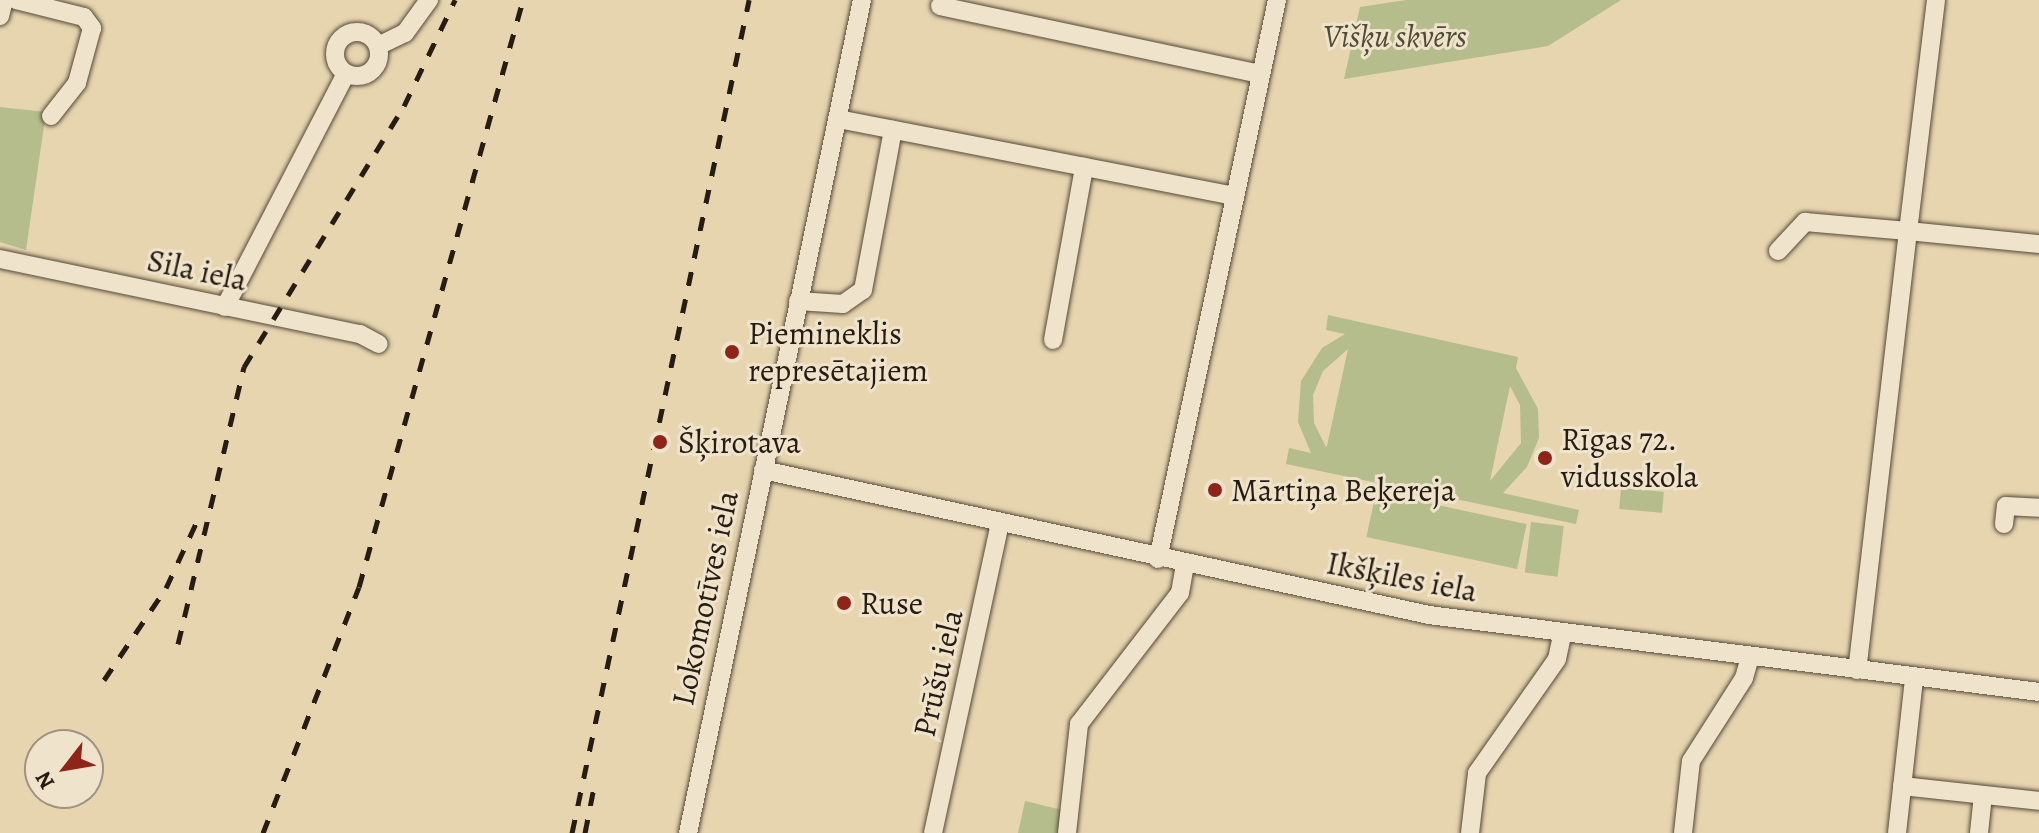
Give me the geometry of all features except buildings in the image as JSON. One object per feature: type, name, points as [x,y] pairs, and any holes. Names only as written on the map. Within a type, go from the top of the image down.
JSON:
[{"type":"street","points":[[0,16],[4,0]]},
{"type":"street","points":[[16,0],[84,17],[92,28],[77,83],[51,116]]},
{"type":"street","points":[[378,46],[405,33],[429,0]]},
{"type":"street","name":"Lokomotīves iela","points":[[688,833],[862,0]]},
{"type":"street","points":[[1158,559],[1277,0]]},
{"type":"street","points":[[1857,670],[1936,0]]},
{"type":"street","points":[[945,12],[1259,74]]},
{"type":"street","points":[[346,74],[335,53],[344,36],[361,32],[378,46]]},
{"type":"street","points":[[346,74],[374,68],[378,46]]},
{"type":"street","points":[[225,307],[346,74]]},
{"type":"street","points":[[838,119],[1233,196]]},
{"type":"street","points":[[798,301],[843,304],[863,290],[893,130]]},
{"type":"street","points":[[1053,340],[1084,167]]},
{"type":"street","points":[[1778,251],[1805,222],[2039,244]]},
{"type":"street","name":"Sila iela","points":[[0,259],[225,307],[379,344]]},
{"type":"street","name":"Ikšķiles iela","points":[[763,470],[999,527],[1562,635],[2039,692]]},
{"type":"street","points":[[2004,524],[2006,506],[2039,508]]},
{"type":"street","name":"Prūšu iela","points":[[933,833],[999,527]]},
{"type":"street","points":[[1067,833],[1079,724],[1180,593],[1185,565]]},
{"type":"street","points":[[1470,833],[1477,773],[1557,659],[1562,635]]},
{"type":"street","points":[[1683,833],[1691,761],[1744,678],[1750,657]]},
{"type":"street","points":[[1897,833],[1914,678]]},
{"type":"street","points":[[1902,786],[2039,801]]},
{"type":"street","points":[[1979,833],[1983,795]]},
{"type":"green space","name":"Višķu skvērs","points":[[1406,0],[1621,0],[1548,46],[1344,79],[1360,7]]},
{"type":"green space","points":[[0,107],[46,112],[26,250],[0,242]]},
{"type":"green space","points":[[1328,315],[1518,357],[1516,368],[1538,409],[1539,438],[1527,467],[1503,493],[1579,510],[1576,524],[1286,464],[1289,448],[1311,453],[1298,422],[1301,381],[1322,348],[1345,334],[1326,330]],"holes":[[[1348,349],[1327,446],[1326,447],[1314,423],[1313,395],[1323,371]],[[1510,386],[1520,405],[1521,443],[1490,481]]]},
{"type":"green space","points":[[1621,488],[1664,492],[1662,513],[1619,509]]},
{"type":"green space","points":[[1376,492],[1527,524],[1517,569],[1366,537]]},
{"type":"green space","points":[[1531,522],[1564,526],[1558,577],[1525,573]]},
{"type":"green space","points":[[1025,801],[1062,810],[1059,833],[1018,833]]},
{"type":"railway","points":[[178,644],[244,367],[404,106],[455,0]]},
{"type":"railway","points":[[263,833],[359,587],[523,0]]},
{"type":"railway","points":[[572,833],[749,0]]},
{"type":"railway","points":[[104,680],[166,588],[198,519]]},
{"type":"railway","points":[[585,833],[594,787]]},
{"type":"place","name":"Piemineklis represētajiem","points":[[732,352]]},
{"type":"place","name":"Šķirotava","points":[[660,442]]},
{"type":"place","name":"Rīgas 72. vidusskola","points":[[1545,458]]},
{"type":"place","name":"Mārtiņa Beķereja","points":[[1215,490]]},
{"type":"place","name":"Ruse","points":[[844,603]]}]
